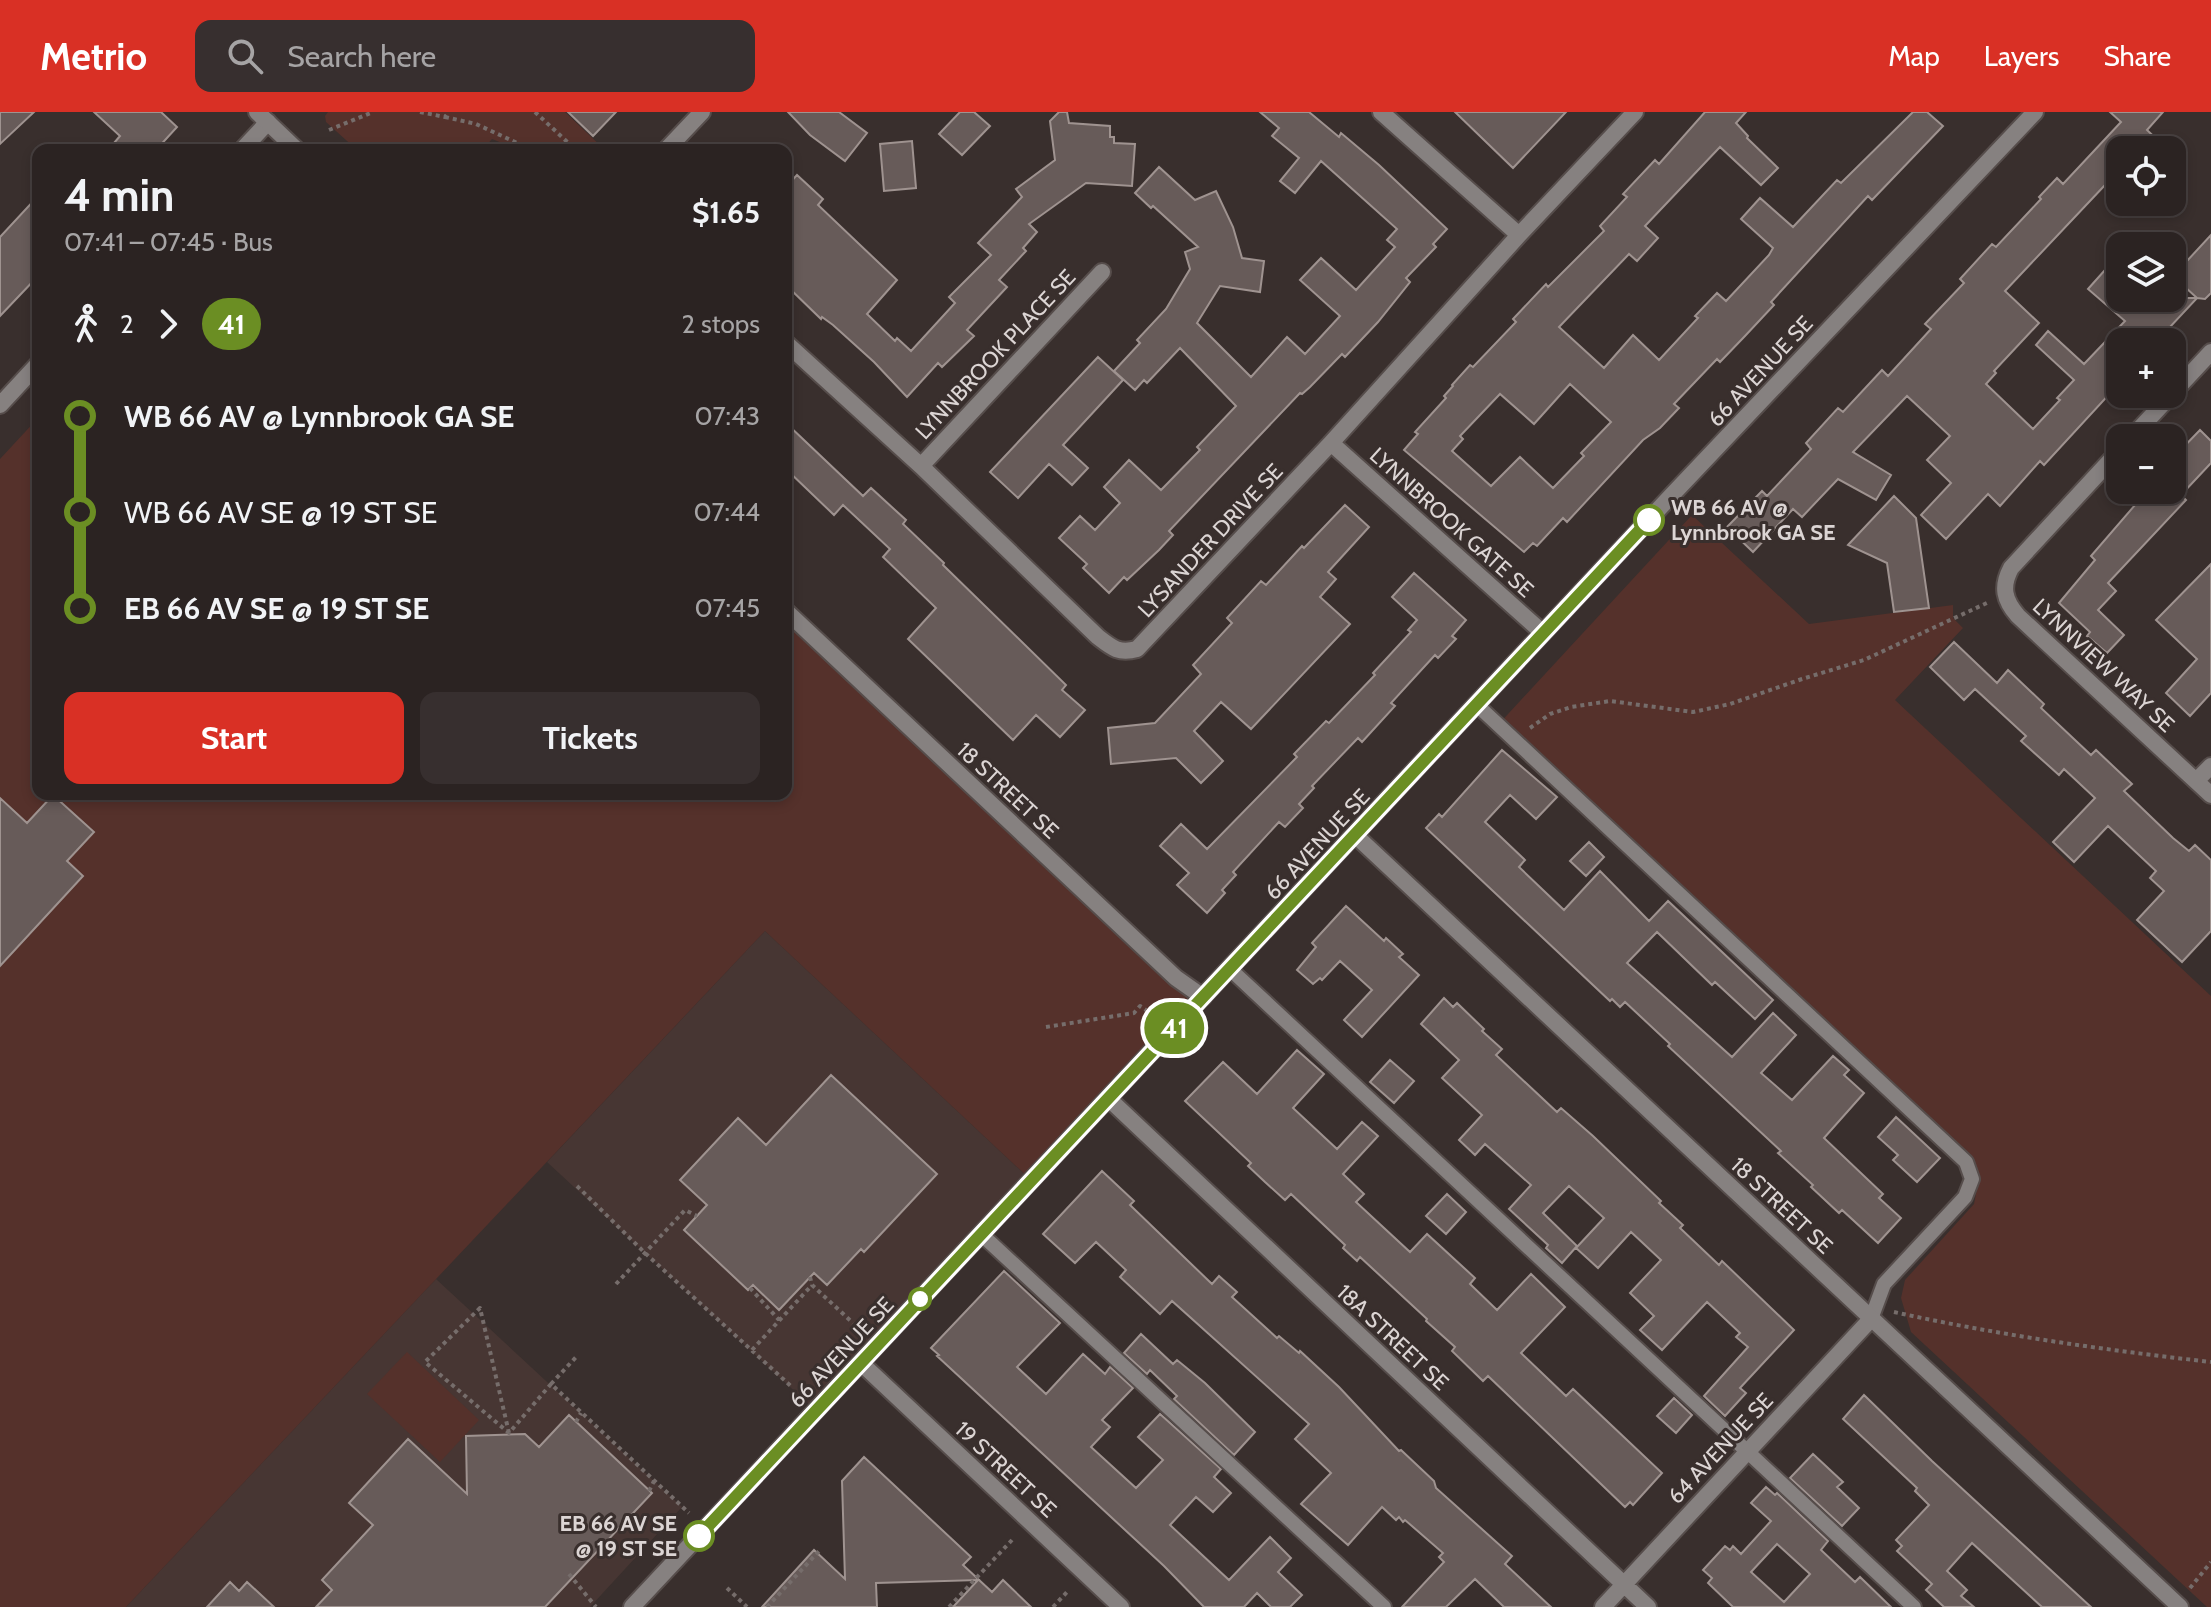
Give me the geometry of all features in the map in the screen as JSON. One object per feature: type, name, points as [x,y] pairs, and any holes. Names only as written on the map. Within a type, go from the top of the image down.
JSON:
[{"type":"street","points":[[672,144],[702,112]]},
{"type":"street","points":[[1381,112],[1519,235]]},
{"type":"street","name":"LYSANDER DRIVE SE","points":[[792,348],[921,466],[1098,637],[1113,649],[1125,653],[1137,649],[1635,112]]},
{"type":"street","name":"66 AVENUE SE","points":[[632,1607],[2035,112]]},
{"type":"street","points":[[246,144],[267,115],[292,144]]},
{"type":"street","name":"LYNNBROOK PLACE SE","points":[[921,466],[1102,272]]},
{"type":"street","points":[[2144,424],[2211,352]]},
{"type":"street","points":[[0,405],[32,370]]},
{"type":"street","name":"LYNNBROOK GATE SE","points":[[1331,443],[1543,633]]},
{"type":"street","name":"LYNNVIEW WAY SE","points":[[2106,465],[2011,568],[2004,581],[2004,593],[2018,616],[2211,795]]},
{"type":"street","name":"18 STREET SE","points":[[792,617],[1176,978],[1203,997]]},
{"type":"street","points":[[2196,781],[2211,766]]},
{"type":"street","name":"18 STREET SE","points":[[1355,835],[1872,1313],[2179,1606]]},
{"type":"street","name":"18A STREET SE","points":[[1109,1099],[1648,1607]]},
{"type":"street","name":"64 AVENUE SE","points":[[1603,1607],[1872,1313]]},
{"type":"street","name":"19 STREET SE","points":[[861,1363],[1121,1607]]},
{"type":"lane","points":[[1477,705],[1966,1162],[1972,1179],[1965,1197],[1884,1284],[1872,1313]]},
{"type":"lane","points":[[1230,969],[1914,1607]]},
{"type":"lane","points":[[981,1234],[1384,1607]]},
{"type":"path","points":[[329,130],[373,112]]},
{"type":"path","points":[[420,112],[447,114],[519,144]]},
{"type":"path","points":[[535,112],[570,144]]},
{"type":"path","points":[[1510,739],[1550,714],[1597,703],[1610,701],[1693,712],[1730,704],[1864,660],[1958,618],[2004,593]]},
{"type":"path","points":[[1046,1027],[1134,1013],[1140,1006],[1146,1010]]},
{"type":"path","points":[[577,1186],[645,1253],[793,1388]]},
{"type":"path","points":[[616,1284],[685,1210],[697,1216]]},
{"type":"path","points":[[810,1277],[812,1285],[853,1323]]},
{"type":"path","points":[[752,1350],[812,1285]]},
{"type":"path","points":[[750,1288],[779,1320]]},
{"type":"path","points":[[480,1308],[489,1350],[509,1433],[425,1362],[480,1308]]},
{"type":"path","points":[[1872,1313],[2128,1353],[2211,1362]]},
{"type":"path","points":[[509,1433],[578,1355]]},
{"type":"path","points":[[551,1384],[689,1513]]},
{"type":"path","points":[[576,1422],[581,1413]]},
{"type":"path","points":[[649,1491],[654,1481]]},
{"type":"path","points":[[949,1607],[1012,1540]]},
{"type":"path","points":[[767,1607],[821,1549]]},
{"type":"path","points":[[2179,1606],[2211,1562]]},
{"type":"path","points":[[569,1574],[596,1607]]},
{"type":"path","points":[[727,1588],[747,1607]]},
{"type":"path","points":[[1053,1607],[1067,1592]]},
{"type":"shaded area","points":[[328,112],[565,112],[599,144],[504,144],[492,139],[487,144],[350,144],[326,122]]},
{"type":"shaded area","points":[[32,424],[32,800],[792,800],[792,617],[1203,997],[1032,1181],[765,931],[126,1607],[0,1607],[0,459]]},
{"type":"shaded area","points":[[1692,515],[1809,624],[1953,605],[1953,618],[1963,628],[1895,700],[2211,996],[2211,1607],[2207,1607],[1911,1332],[1901,1298],[1905,1280],[1974,1204],[1979,1178],[1497,726]]},
{"type":"shaded area","points":[[765,931],[1032,1181],[816,1411],[547,1162]]},
{"type":"shaded area","points":[[436,1279],[682,1507],[590,1607],[126,1607]]},
{"type":"shaded area","points":[[407,1352],[479,1420],[440,1462],[367,1394]]},
{"type":"building","points":[[0,112],[34,112],[0,144]]},
{"type":"building","points":[[94,112],[161,112],[177,127],[161,144],[113,144],[120,136]]},
{"type":"building","points":[[568,112],[616,112],[593,136]]},
{"type":"building","points":[[788,112],[839,112],[867,133],[845,161],[810,135]]},
{"type":"building","points":[[960,112],[974,112],[990,126],[962,155],[939,134]]},
{"type":"building","points":[[1059,112],[1067,112],[1069,123],[1110,126],[1110,137],[1114,137],[1114,143],[1135,144],[1132,186],[1086,183],[1029,224],[1037,232],[1023,248],[1026,251],[999,280],[1007,287],[967,330],[974,336],[942,367],[938,363],[907,397],[874,362],[792,291],[792,180],[797,175],[823,199],[818,205],[897,280],[867,314],[895,341],[897,338],[911,351],[955,303],[949,297],[991,255],[978,243],[1022,197],[1016,189],[1055,160],[1050,121]]},
{"type":"building","points":[[1260,112],[1309,112],[1339,137],[1341,133],[1379,165],[1447,229],[1433,244],[1436,247],[1406,278],[1410,282],[1378,322],[1345,357],[1342,354],[1310,387],[1300,393],[1169,531],[1173,535],[1159,550],[1109,593],[1083,568],[1087,564],[1059,538],[1080,516],[1095,530],[1120,503],[1104,487],[1129,460],[1161,490],[1200,450],[1197,447],[1236,406],[1180,348],[1147,383],[1144,380],[1135,390],[1114,371],[1166,309],[1190,269],[1185,252],[1198,247],[1135,193],[1159,167],[1195,200],[1216,191],[1233,227],[1242,258],[1264,261],[1260,292],[1220,286],[1197,323],[1251,377],[1287,337],[1305,354],[1340,316],[1300,280],[1321,258],[1356,290],[1395,247],[1387,240],[1397,229],[1321,161],[1295,193],[1280,181],[1299,158],[1272,136],[1279,128]]},
{"type":"building","points":[[1455,112],[1566,112],[1513,168]]},
{"type":"building","points":[[1705,112],[1746,112],[1736,123],[1778,168],[1761,185],[1720,147],[1645,226],[1658,238],[1637,261],[1629,254],[1559,327],[1604,368],[1633,335],[1659,360],[1717,293],[1726,301],[1769,255],[1773,248],[1741,219],[1760,198],[1793,227],[1837,180],[1841,183],[1913,112],[1927,112],[1943,126],[1872,200],[1868,196],[1771,302],[1774,305],[1720,362],[1717,359],[1674,404],[1679,408],[1660,428],[1643,440],[1567,522],[1563,518],[1537,546],[1533,543],[1524,552],[1404,450],[1418,434],[1415,432],[1446,398],[1444,396],[1452,385],[1516,322],[1513,319],[1546,284],[1548,287],[1604,231],[1600,226],[1627,197],[1623,194],[1655,160],[1659,164]],"holes":[[[1570,384],[1611,422],[1553,488],[1520,457],[1491,486],[1452,451],[1463,439],[1460,436],[1500,394],[1534,424]]]},
{"type":"building","points":[[2110,112],[2163,112],[2147,130],[2153,136],[2108,136],[2121,122]]},
{"type":"building","points":[[2106,138],[2106,184],[2005,291],[2039,323],[1994,371],[1996,373],[1986,384],[2033,429],[2074,380],[2036,345],[2048,331],[2084,364],[2106,341],[2106,398],[2044,465],[2040,461],[2000,506],[1988,494],[1946,539],[1921,515],[1951,483],[1927,460],[1950,436],[1907,396],[1853,452],[1891,475],[1876,500],[1838,479],[1802,517],[1793,509],[1753,552],[1727,527],[1762,491],[1767,496],[1811,449],[1806,443],[1838,408],[1843,412],[1882,370],[1888,376],[1931,329],[1925,324],[1964,283],[1960,279],[1992,244],[1996,247],[2057,178],[2063,184]]},
{"type":"building","points":[[912,141],[916,188],[884,191],[880,144]]},
{"type":"building","points":[[32,202],[32,282],[0,316],[0,237]]},
{"type":"building","points":[[2211,235],[2211,293],[2205,299],[2197,298],[2186,288],[2186,262]]},
{"type":"building","points":[[2106,271],[2106,305],[2088,289]]},
{"type":"building","points":[[2186,298],[2197,298],[2186,310]]},
{"type":"building","points":[[2115,312],[2184,312],[2169,328],[2118,328],[2125,321]]},
{"type":"building","points":[[1098,357],[1123,380],[1063,445],[1088,468],[1072,485],[1049,464],[1018,498],[990,472]]},
{"type":"building","points":[[792,429],[863,496],[871,488],[906,520],[903,524],[1066,685],[1062,690],[1085,710],[1060,737],[1036,715],[1013,740],[908,639],[936,608],[883,557],[890,549],[843,505],[834,515],[792,475]]},
{"type":"building","points":[[2200,430],[2211,441],[2211,463],[2186,490],[2186,444]]},
{"type":"building","points":[[1894,496],[1916,518],[1929,608],[1894,612],[1887,563],[1848,545]]},
{"type":"building","points":[[2136,504],[2182,504],[2108,583],[2116,591],[2098,610],[2124,635],[2107,653],[2087,636],[2090,632],[2059,603],[2095,560],[2091,556]]},
{"type":"building","points":[[1345,505],[1369,527],[1328,572],[1336,579],[1320,597],[1350,624],[1251,729],[1221,702],[1194,731],[1223,761],[1201,783],[1176,758],[1111,764],[1108,728],[1155,723],[1201,674],[1193,665],[1232,623],[1227,618],[1261,581],[1266,585]]},
{"type":"building","points":[[2211,564],[2211,693],[2190,716],[2166,693],[2197,659],[2156,620]]},
{"type":"building","points":[[1414,573],[1466,620],[1452,636],[1456,639],[1438,658],[1435,655],[1391,703],[1395,706],[1362,742],[1358,738],[1312,786],[1314,788],[1299,804],[1303,808],[1285,827],[1279,822],[1233,872],[1236,875],[1222,890],[1225,893],[1207,913],[1177,885],[1189,873],[1160,846],[1181,824],[1207,849],[1297,757],[1294,754],[1375,675],[1373,673],[1411,632],[1408,630],[1417,620],[1392,597]]},
{"type":"building","points":[[1954,642],[1997,683],[2008,670],[2044,704],[2041,708],[2091,755],[2096,750],[2132,784],[2124,791],[2173,838],[2189,851],[2195,845],[2211,860],[2211,931],[2182,962],[2137,920],[2164,891],[2150,878],[2156,871],[2108,826],[2074,862],[2053,842],[2095,798],[2064,769],[2059,775],[2021,741],[2026,736],[1975,689],[1964,700],[1930,667]]},
{"type":"building","points":[[1502,750],[1557,797],[1536,819],[1510,795],[1485,822],[1525,860],[1519,867],[1564,910],[1600,871],[1649,921],[1668,901],[1773,1000],[1755,1019],[1715,982],[1712,985],[1657,932],[1627,963],[1732,1057],[1773,1013],[1796,1035],[1761,1073],[1792,1100],[1833,1056],[1849,1070],[1844,1075],[1864,1093],[1824,1138],[1883,1194],[1879,1198],[1901,1218],[1878,1243],[1811,1187],[1813,1185],[1778,1153],[1781,1151],[1625,1002],[1620,1007],[1612,999],[1610,1001],[1426,828],[1439,814],[1442,817]]},
{"type":"building","points":[[0,798],[27,823],[48,800],[59,800],[94,832],[67,861],[83,876],[0,966]]},
{"type":"building","points":[[1589,842],[1604,857],[1586,876],[1570,861]]},
{"type":"building","points":[[1346,906],[1403,954],[1399,957],[1419,975],[1362,1037],[1344,1020],[1372,990],[1340,961],[1322,980],[1320,978],[1313,984],[1297,970],[1316,947],[1312,943]]},
{"type":"building","points":[[1444,998],[1453,1007],[1457,1003],[1484,1029],[1482,1031],[1502,1049],[1496,1055],[1557,1112],[1561,1108],[1593,1136],[1661,1201],[1659,1203],[1683,1225],[1680,1228],[1719,1265],[1722,1261],[1794,1330],[1740,1388],[1746,1393],[1725,1416],[1704,1396],[1748,1347],[1736,1337],[1740,1333],[1707,1302],[1662,1350],[1640,1330],[1654,1316],[1630,1293],[1661,1260],[1631,1232],[1598,1268],[1576,1248],[1604,1218],[1569,1186],[1543,1213],[1577,1246],[1562,1263],[1546,1248],[1548,1245],[1509,1209],[1531,1185],[1485,1144],[1475,1155],[1459,1140],[1482,1115],[1442,1078],[1459,1060],[1421,1024]]},
{"type":"building","points":[[1297,1050],[1324,1074],[1293,1108],[1337,1149],[1362,1122],[1378,1136],[1343,1174],[1364,1194],[1356,1202],[1410,1252],[1427,1234],[1475,1278],[1470,1284],[1497,1310],[1531,1274],[1565,1307],[1521,1353],[1566,1396],[1573,1389],[1662,1473],[1633,1505],[1630,1502],[1625,1507],[1488,1376],[1483,1381],[1452,1351],[1455,1347],[1427,1319],[1360,1257],[1357,1261],[1343,1248],[1345,1245],[1291,1194],[1285,1200],[1265,1182],[1248,1166],[1251,1163],[1185,1101],[1223,1062],[1257,1094]]},
{"type":"building","points":[[1390,1060],[1414,1081],[1394,1103],[1370,1082]]},
{"type":"building","points":[[831,1075],[937,1174],[864,1252],[861,1249],[827,1285],[814,1273],[779,1310],[753,1285],[748,1290],[684,1230],[707,1205],[680,1180],[738,1118],[766,1145]]},
{"type":"building","points":[[1896,1117],[1940,1158],[1917,1182],[1893,1160],[1898,1155],[1878,1137]]},
{"type":"building","points":[[1102,1171],[1134,1201],[1130,1205],[1212,1284],[1219,1276],[1237,1292],[1232,1297],[1277,1338],[1279,1336],[1300,1351],[1339,1387],[1399,1451],[1434,1481],[1436,1488],[1512,1556],[1505,1564],[1551,1607],[1504,1607],[1475,1579],[1446,1607],[1402,1607],[1444,1562],[1439,1557],[1443,1553],[1405,1520],[1403,1522],[1399,1517],[1396,1520],[1382,1507],[1348,1545],[1301,1504],[1331,1473],[1295,1439],[1309,1424],[1172,1301],[1160,1314],[1120,1277],[1126,1270],[1096,1242],[1075,1263],[1043,1234]]},
{"type":"building","points":[[1447,1194],[1466,1212],[1446,1234],[1426,1216]]},
{"type":"building","points":[[1004,1271],[1060,1323],[1017,1367],[1046,1394],[1083,1354],[1105,1374],[1110,1367],[1133,1388],[1102,1420],[1110,1427],[1091,1447],[1136,1488],[1163,1460],[1138,1437],[1160,1414],[1221,1469],[1214,1477],[1231,1493],[1213,1512],[1196,1497],[1170,1525],[1229,1580],[1270,1537],[1291,1558],[1278,1572],[1302,1595],[1290,1607],[1271,1607],[1257,1593],[1244,1607],[1204,1607],[1164,1566],[937,1356],[931,1348]]},
{"type":"building","points":[[1141,1334],[1173,1364],[1177,1360],[1205,1383],[1255,1432],[1234,1455],[1174,1399],[1177,1396],[1150,1370],[1147,1374],[1124,1353]]},
{"type":"building","points":[[1864,1395],[2091,1607],[2042,1607],[1972,1543],[1947,1571],[1967,1590],[1961,1596],[1974,1607],[1944,1607],[1926,1590],[1932,1584],[1897,1551],[1902,1546],[1896,1540],[1929,1505],[1915,1491],[1917,1488],[1843,1419]]},
{"type":"building","points":[[1674,1398],[1692,1415],[1676,1433],[1657,1416]]},
{"type":"building","points":[[569,1415],[652,1493],[545,1607],[316,1607],[332,1590],[322,1580],[373,1525],[349,1503],[408,1439],[467,1494],[466,1436],[525,1434],[539,1447]]},
{"type":"building","points":[[1813,1454],[1843,1482],[1837,1487],[1859,1508],[1842,1526],[1790,1478]]},
{"type":"building","points":[[864,1457],[971,1557],[963,1565],[992,1592],[1003,1580],[1031,1607],[953,1607],[978,1580],[876,1583],[877,1607],[762,1607],[814,1550],[845,1579],[842,1481]]},
{"type":"building","points":[[1766,1487],[1775,1495],[1777,1493],[1828,1541],[1821,1550],[1855,1582],[1860,1577],[1891,1607],[1733,1607],[1708,1583],[1712,1578],[1703,1570],[1725,1546],[1730,1550],[1733,1546],[1741,1554],[1771,1521],[1751,1503]],"holes":[[[1777,1544],[1810,1574],[1784,1602],[1751,1572]]]},
{"type":"building","points":[[230,1582],[239,1591],[247,1582],[274,1607],[207,1607]]},
{"type":"bus line","name":"41","points":[[699,1536],[1649,520]]},
{"type":"place","name":"WB 66 AV @ Lynnbrook GA SE","points":[[1649,520]]},
{"type":"place","name":"EB 66 AV SE @ 19 ST SE","points":[[699,1536]]}]
